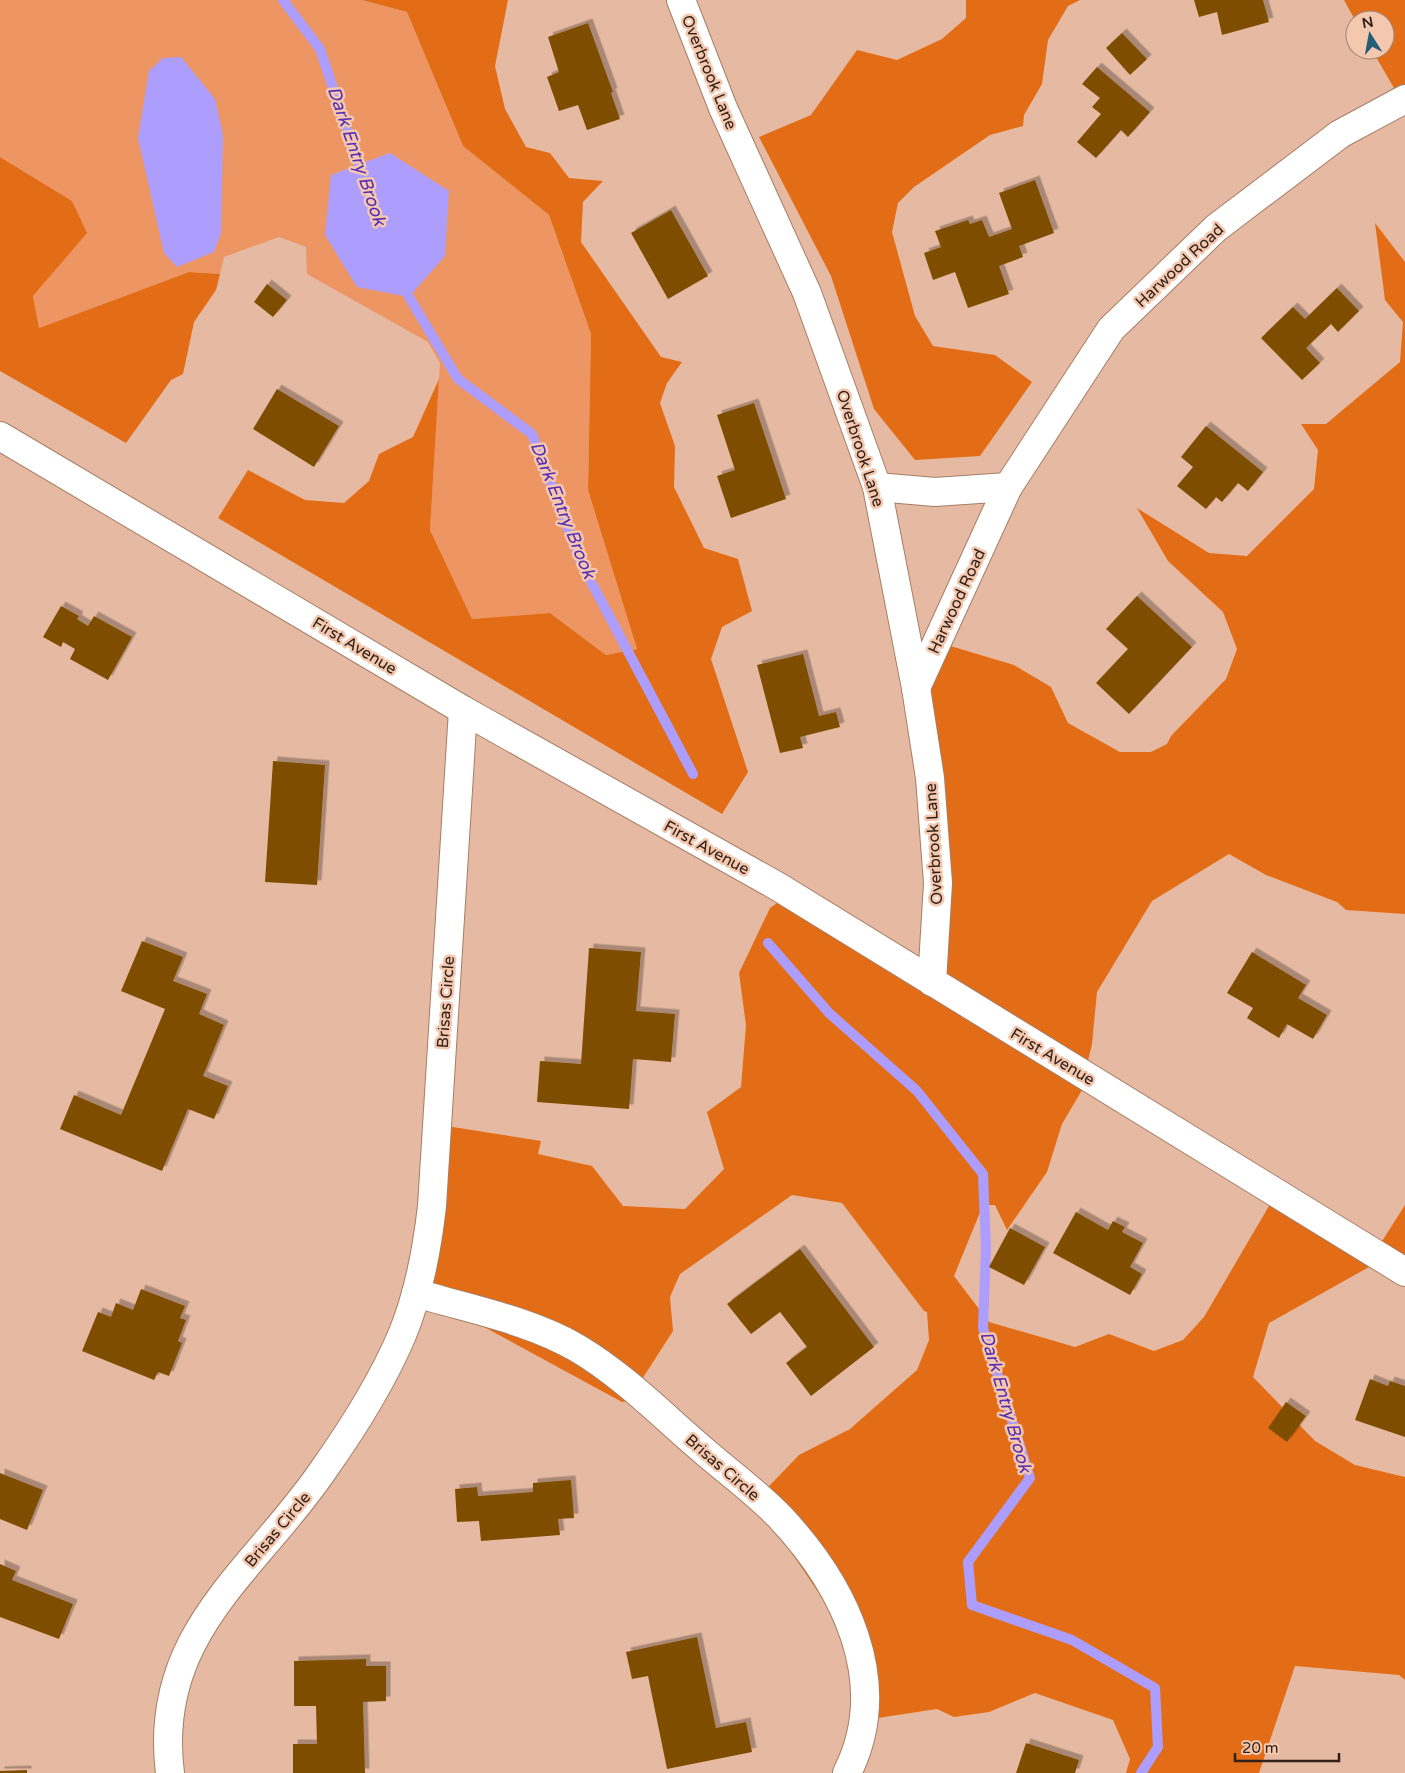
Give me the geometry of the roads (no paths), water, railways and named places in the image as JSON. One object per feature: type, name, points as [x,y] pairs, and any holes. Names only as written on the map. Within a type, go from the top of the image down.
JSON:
[{"type":"street","name":"Overbrook Lane","points":[[681,0],[723,108],[806,293],[877,487],[916,688],[930,778],[938,883],[932,982]]},
{"type":"street","name":"Harwood Road","points":[[916,688],[1008,487],[1111,329],[1216,228],[1340,134],[1405,99]]},
{"type":"street","name":"First Avenue","points":[[0,436],[463,710],[769,882],[1405,1272]]},
{"type":"street","points":[[877,487],[935,492],[1008,487]]},
{"type":"street","name":"Brisas Circle","points":[[170,1773],[168,1737],[177,1679],[186,1652],[223,1592],[303,1499],[345,1438],[402,1335],[416,1293],[428,1244],[432,1206],[463,710]]},
{"type":"street","name":"Brisas Circle","points":[[416,1293],[544,1332],[577,1348],[656,1409],[779,1516],[810,1553],[834,1586],[850,1622],[860,1654],[866,1694],[864,1728],[847,1773]]},
{"type":"waterway","name":"Dark Entry Brook","points":[[283,0],[320,49],[363,177]]},
{"type":"waterway","name":"Dark Entry Brook","points":[[404,284],[409,297],[458,379],[532,434],[581,563],[693,774]]},
{"type":"waterway","name":"Dark Entry Brook","points":[[768,943],[829,1013],[917,1091],[983,1174],[986,1248],[983,1328],[1030,1478],[968,1562],[972,1605],[1072,1640],[1155,1688],[1158,1747],[1141,1773]]}]
